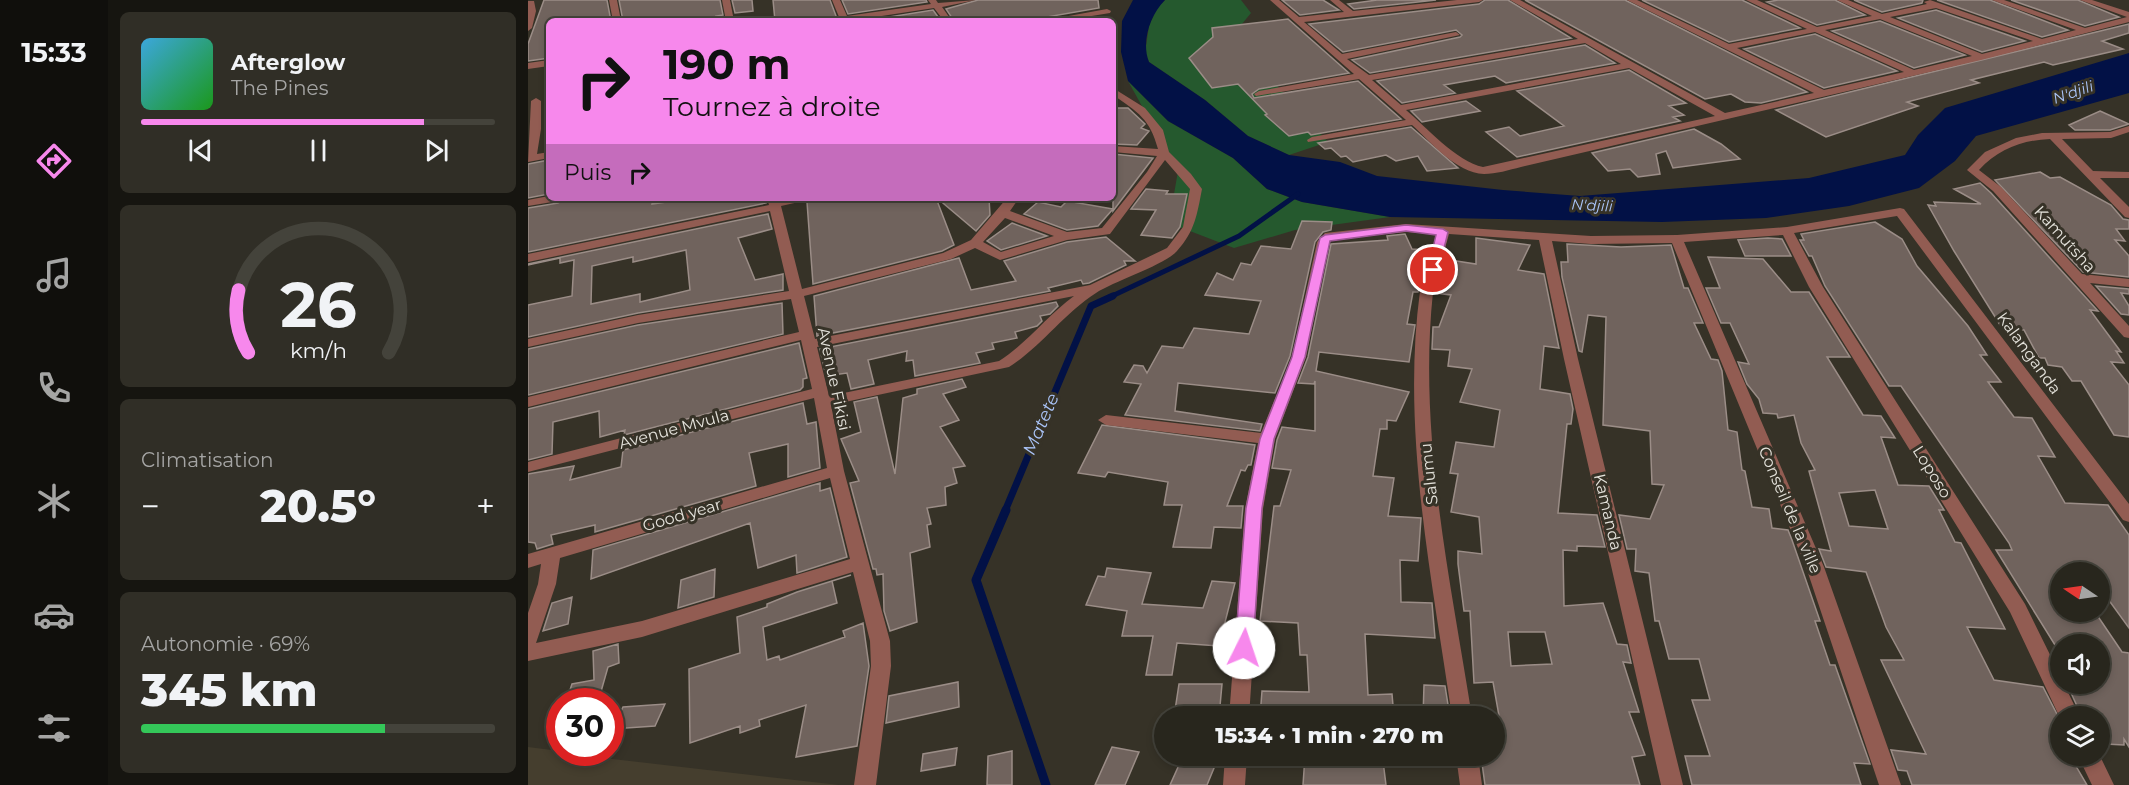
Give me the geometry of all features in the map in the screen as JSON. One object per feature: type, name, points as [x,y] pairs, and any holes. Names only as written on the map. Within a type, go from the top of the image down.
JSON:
[{"type":"street","points":[[528,28],[532,11],[529,4],[542,0]]},
{"type":"street","points":[[613,0],[616,18]]},
{"type":"street","points":[[726,0],[729,18]]},
{"type":"street","points":[[836,0],[844,18]]},
{"type":"street","points":[[850,18],[933,3],[972,0]]},
{"type":"street","points":[[1106,18],[1108,0]]},
{"type":"street","points":[[1274,0],[1470,168],[1481,171],[1824,94],[2129,20]]},
{"type":"street","points":[[1334,0],[1350,13]]},
{"type":"street","points":[[1295,20],[1423,2],[1479,0]]},
{"type":"street","points":[[1514,0],[1724,117]]},
{"type":"street","points":[[1631,0],[1824,94]]},
{"type":"street","points":[[1750,0],[1913,73]]},
{"type":"street","points":[[1841,0],[1981,57]]},
{"type":"street","points":[[1924,0],[2041,41]]},
{"type":"street","points":[[1996,0],[2084,30]]},
{"type":"street","points":[[2084,0],[2129,15]]},
{"type":"street","points":[[933,3],[946,18]]},
{"type":"street","points":[[1728,47],[1878,15],[1937,5]]},
{"type":"street","points":[[1064,18],[1107,11]]},
{"type":"street","points":[[1341,57],[1456,35]]},
{"type":"street","points":[[1259,94],[1587,40]]},
{"type":"street","points":[[528,66],[546,63]]},
{"type":"street","points":[[1401,108],[1629,65]]},
{"type":"street","points":[[528,402],[807,339],[1092,289],[1163,256],[1181,241],[1189,227],[1196,189],[1187,176],[1164,153],[1161,138],[1153,124],[1133,104],[1116,94]]},
{"type":"street","points":[[532,102],[536,129],[530,158],[546,155]]},
{"type":"street","points":[[1312,140],[1416,121]]},
{"type":"street","points":[[536,129],[546,127]]},
{"type":"street","points":[[2053,136],[2111,135],[2129,129]]},
{"type":"street","points":[[2053,136],[2129,214]]},
{"type":"street","name":"Kamutsha","points":[[2053,136],[2013,142],[1984,159],[1973,170],[1997,189],[2129,334]]},
{"type":"street","points":[[1116,149],[1164,153]]},
{"type":"street","points":[[975,243],[1000,256],[1066,236],[1106,231],[1152,173],[1164,153]]},
{"type":"street","points":[[2090,174],[2129,175]]},
{"type":"street","points":[[528,203],[546,200]]},
{"type":"street","points":[[528,343],[638,319],[797,294],[947,256],[975,243],[1011,201]]},
{"type":"street","points":[[528,258],[774,203]]},
{"type":"street","name":"Avenue Fikisi","points":[[774,203],[821,397],[836,471],[875,618],[881,666],[865,785]]},
{"type":"street","name":"Kalanganda","points":[[1787,231],[1900,212],[2129,516]]},
{"type":"street","points":[[1003,213],[1066,236]]},
{"type":"street","points":[[1240,706],[1254,508],[1267,439],[1299,357],[1325,238],[1406,228],[1545,238],[1677,239],[1787,231]]},
{"type":"street","name":"Loposo","points":[[1787,231],[1816,287],[2018,609],[2065,706]]},
{"type":"street","name":"Salumu","points":[[1443,232],[1428,287],[1423,352],[1425,453],[1460,706]]},
{"type":"street","name":"Kamanda","points":[[1545,238],[1571,359],[1672,785]]},
{"type":"street","name":"Conseil de la ville","points":[[1677,239],[1815,567],[1890,785]]},
{"type":"street","points":[[2078,278],[2129,283]]},
{"type":"street","name":"Avenue Mvula","points":[[528,467],[821,397],[1004,364],[1020,354],[1057,315],[1092,289]]},
{"type":"street","points":[[1106,420],[1267,439]]},
{"type":"street","name":"Good year","points":[[528,561],[836,471]]},
{"type":"street","points":[[528,641],[547,584],[552,554]]},
{"type":"street","points":[[528,653],[653,626],[860,564]]},
{"type":"street","points":[[1234,785],[1235,766]]},
{"type":"street","points":[[1468,766],[1471,785]]},
{"type":"street","points":[[2094,766],[2103,785]]},
{"type":"shaded area","points":[[528,747],[546,749],[546,766],[624,766],[624,760],[839,785],[528,785]]},
{"type":"green space","points":[[1165,0],[1241,0],[1251,13],[1232,36],[1328,142],[1289,155],[1248,136],[1205,100],[1149,62],[1145,53],[1149,26],[1156,9]]},
{"type":"green space","points":[[1128,81],[1168,121],[1233,158],[1267,189],[1302,202],[1390,217],[1295,230],[1234,248],[1169,223],[1178,171]]},
{"type":"water","name":"N'djili","points":[[1133,0],[1165,0],[1155,13],[1148,29],[1146,46],[1149,62],[1205,100],[1248,136],[1289,155],[1340,162],[1377,176],[1503,190],[1580,196],[1809,178],[1905,155],[1918,135],[1945,108],[2129,53],[2129,93],[1976,136],[1955,161],[1919,188],[1849,206],[1766,218],[1662,222],[1390,217],[1302,202],[1267,189],[1233,158],[1168,121],[1128,81],[1121,52],[1122,21]]},
{"type":"building","points":[[544,0],[607,0],[610,18],[546,18],[546,58],[528,61],[528,44]]},
{"type":"building","points":[[619,0],[720,0],[723,15],[716,16],[717,18],[622,18]]},
{"type":"building","points":[[732,0],[752,0],[753,11],[735,13]]},
{"type":"building","points":[[773,0],[830,0],[836,16],[832,18],[775,18]]},
{"type":"building","points":[[842,0],[926,0],[927,2],[848,14]]},
{"type":"building","points":[[978,0],[1098,0],[1099,8],[1041,18],[952,18],[946,9]]},
{"type":"building","points":[[1282,0],[1323,0],[1339,10],[1300,15]]},
{"type":"building","points":[[1377,0],[1436,0],[1354,9],[1348,4]]},
{"type":"building","points":[[1485,0],[1508,0],[1571,38],[1370,73],[1352,60],[1462,35],[1456,30],[1343,52],[1309,24],[1479,4]]},
{"type":"building","points":[[1525,0],[1625,0],[1807,92],[1761,103],[1745,102],[1731,94],[1705,99]]},
{"type":"building","points":[[1642,0],[1742,0],[1800,28],[1729,42]]},
{"type":"building","points":[[1835,0],[1865,15],[1817,25],[1767,2]]},
{"type":"building","points":[[1854,0],[1923,0],[1922,3],[1882,12]]},
{"type":"building","points":[[1937,0],[1990,0],[2068,30],[2042,37]]},
{"type":"building","points":[[2011,0],[2078,0],[2119,17],[2085,26]]},
{"type":"building","points":[[933,10],[939,18],[883,18]]},
{"type":"building","points":[[1936,10],[2025,41],[1982,52],[1898,18]]},
{"type":"building","points":[[1288,19],[1349,73],[1259,89],[1252,94],[1254,98],[1358,81],[1401,119],[1311,135],[1308,132],[1289,136],[1265,115],[1267,114],[1238,84],[1212,88],[1189,58],[1213,37],[1212,28]]},
{"type":"building","points":[[1880,21],[1965,55],[1914,68],[1832,31]]},
{"type":"building","points":[[2129,24],[2129,33],[2102,41],[2123,49],[2053,65],[2044,62],[1971,80],[1979,83],[1907,102],[1918,106],[1826,137],[1776,110]]},
{"type":"building","points":[[1815,34],[1897,71],[1824,88],[1744,49]]},
{"type":"building","points":[[1585,45],[1615,63],[1506,83],[1495,76],[1444,85],[1455,93],[1402,103],[1377,81]]},
{"type":"building","points":[[1629,70],[1686,103],[1669,106],[1684,115],[1673,117],[1680,121],[1517,157],[1486,132],[1509,127],[1520,136],[1564,126],[1517,91]]},
{"type":"building","points":[[1466,101],[1480,111],[1422,122],[1411,111]]},
{"type":"building","points":[[1116,108],[1128,108],[1145,124],[1141,128],[1149,131],[1137,145],[1116,144]]},
{"type":"building","points":[[2100,111],[2129,124],[2110,130],[2075,130],[2069,125]]},
{"type":"building","points":[[1411,127],[1458,168],[1427,171],[1418,156],[1396,161],[1386,155],[1353,162],[1346,156],[1341,157],[1331,148],[1325,149],[1318,143]]},
{"type":"building","points":[[1694,129],[1721,144],[1740,159],[1673,168],[1666,151],[1656,154],[1660,174],[1638,177],[1630,169],[1608,171],[1592,153]]},
{"type":"building","points":[[1116,154],[1153,158],[1113,211],[1113,201],[1116,201]]},
{"type":"building","points":[[546,161],[546,195],[528,198],[528,164]]},
{"type":"building","points":[[2040,172],[2050,178],[2060,177],[2111,205],[2123,219],[2129,220],[2129,229],[2116,229],[2125,241],[2115,240],[2129,256],[2129,277],[2083,272],[1995,180]]},
{"type":"building","points":[[1980,183],[2098,311],[2090,310],[2121,352],[2116,351],[2124,363],[2111,362],[2129,385],[2129,437],[2114,435],[2081,381],[2072,381],[2062,367],[2048,365],[2045,358],[2039,358],[2024,330],[2002,328],[1954,251],[1928,205],[1936,206],[1934,202],[1981,204],[1954,189]]},
{"type":"building","points":[[1146,189],[1168,191],[1166,194],[1187,194],[1180,227],[1172,238],[1141,235],[1156,210],[1131,209]]},
{"type":"building","points":[[561,201],[652,201],[652,204],[673,201],[766,201],[766,203],[528,252],[528,208]]},
{"type":"building","points":[[937,201],[954,245],[942,251],[813,284],[807,202]]},
{"type":"building","points":[[941,201],[989,201],[990,215],[976,231]]},
{"type":"building","points":[[1067,201],[1113,209],[1098,226],[1067,230],[1024,214],[1038,202],[1061,207]]},
{"type":"building","points":[[768,214],[772,229],[738,238],[755,280],[783,274],[783,290],[638,313],[528,337],[528,305],[572,296],[574,260],[560,263],[560,258],[528,264]],"holes":[[[686,250],[690,290],[640,302],[640,294],[591,304],[592,266],[633,257],[633,262]]]},
{"type":"building","points":[[1302,221],[1332,222],[1331,230],[1323,232],[1315,242],[1290,356],[1275,393],[1178,383],[1175,411],[1262,424],[1260,431],[1125,415],[1141,384],[1124,382],[1134,365],[1143,366],[1147,373],[1162,346],[1183,348],[1194,328],[1249,334],[1261,301],[1205,295],[1217,273],[1233,280],[1241,263],[1251,265],[1261,246],[1291,249]]},
{"type":"building","points":[[1875,222],[1902,239],[1917,266],[1968,326],[1987,355],[1980,355],[2001,382],[1988,382],[2014,417],[2032,418],[2055,457],[2038,456],[2065,503],[2108,505],[2129,535],[2129,628],[2110,602],[2110,562],[2050,562],[2050,622],[2102,622],[2110,634],[2050,634],[2050,637],[1996,550],[2012,550],[2009,543],[1901,386],[1889,386],[1825,286],[1812,256],[1809,256],[1800,240],[1804,240],[1801,234]]},
{"type":"building","points":[[1012,223],[1047,236],[1001,250],[987,241]]},
{"type":"building","points":[[1405,234],[1412,249],[1429,250],[1418,292],[1413,292],[1407,324],[1415,325],[1409,362],[1319,352],[1316,371],[1409,392],[1396,421],[1387,420],[1387,429],[1380,429],[1373,476],[1394,478],[1388,516],[1421,518],[1418,561],[1400,560],[1401,602],[1432,603],[1435,638],[1365,634],[1368,695],[1392,694],[1393,706],[1261,706],[1262,691],[1309,692],[1307,655],[1300,655],[1298,623],[1260,621],[1274,506],[1280,506],[1291,470],[1272,468],[1277,440],[1282,427],[1315,431],[1315,381],[1314,384],[1298,383],[1308,357],[1331,244],[1388,240],[1387,236]]},
{"type":"building","points":[[1106,237],[1135,261],[1124,261],[1126,265],[1089,283],[1083,284],[1081,280],[1048,288],[1050,291],[817,336],[814,296],[959,258],[971,290],[1016,281],[1004,261],[1067,242]]},
{"type":"building","points":[[1476,238],[1530,245],[1518,270],[1544,274],[1559,348],[1544,346],[1540,389],[1570,394],[1573,409],[1571,424],[1567,424],[1558,513],[1597,515],[1605,547],[1577,546],[1577,551],[1563,550],[1564,606],[1603,603],[1617,644],[1627,645],[1631,663],[1623,662],[1639,712],[1629,712],[1645,755],[1632,757],[1640,785],[1485,785],[1482,766],[1505,766],[1505,706],[1497,706],[1493,682],[1474,683],[1470,611],[1464,611],[1458,551],[1482,554],[1479,517],[1451,512],[1458,474],[1450,473],[1456,442],[1494,447],[1500,410],[1460,402],[1472,369],[1448,366],[1450,350],[1432,349],[1433,327],[1439,327],[1451,295],[1435,293],[1444,259],[1476,264]],"holes":[[[1508,632],[1545,632],[1552,664],[1511,666]]]},
{"type":"building","points":[[1782,239],[1791,256],[1745,256],[1738,240]]},
{"type":"building","points":[[1567,244],[1621,247],[1671,245],[1684,288],[1688,288],[1703,323],[1694,323],[1711,359],[1718,360],[1722,371],[1728,430],[1737,432],[1742,470],[1745,471],[1752,507],[1769,509],[1772,528],[1788,530],[1792,540],[1820,621],[1815,621],[1830,665],[1835,665],[1870,764],[1854,763],[1861,785],[1692,785],[1685,756],[1710,756],[1692,700],[1710,700],[1699,659],[1669,659],[1659,621],[1655,621],[1649,573],[1635,571],[1636,549],[1627,549],[1619,515],[1650,519],[1664,485],[1652,484],[1650,431],[1603,425],[1606,317],[1588,315],[1582,352],[1579,351],[1562,277],[1561,262],[1568,262]]},
{"type":"building","points":[[1708,257],[1763,259],[1791,292],[1809,292],[1850,357],[1827,357],[1863,415],[1881,416],[1895,438],[1881,437],[1898,485],[1929,486],[1944,510],[1939,510],[1955,542],[1961,543],[2005,629],[1967,627],[1994,680],[2043,687],[2053,706],[2050,706],[2050,766],[2076,766],[2087,785],[1912,785],[1907,771],[1898,770],[1891,750],[1926,754],[1881,660],[1904,660],[1886,627],[1866,572],[1826,567],[1819,549],[1831,551],[1809,471],[1815,470],[1801,443],[1794,415],[1778,418],[1777,414],[1763,413],[1759,399],[1747,384],[1738,362],[1749,364],[1730,323],[1721,323],[1706,288],[1720,288]],"holes":[[[1875,490],[1888,529],[1849,526],[1839,493]]]},
{"type":"building","points":[[2096,286],[2129,289],[2129,294],[2121,293],[2129,306],[2129,315],[2121,314]]},
{"type":"building","points":[[1056,302],[1058,306],[1050,314],[1040,316],[1042,321],[1037,326],[1015,332],[1017,338],[992,343],[994,349],[976,353],[980,363],[915,376],[913,360],[906,361],[907,351],[868,360],[874,384],[851,389],[847,373],[826,376],[820,349]]},
{"type":"building","points":[[782,303],[783,334],[528,395],[528,349],[638,325]]},
{"type":"building","points":[[799,343],[807,378],[803,379],[803,387],[800,390],[624,435],[625,430],[600,437],[599,411],[553,422],[552,454],[528,460],[528,409]]},
{"type":"building","points":[[962,379],[966,387],[943,394],[959,420],[940,427],[965,466],[953,468],[957,483],[945,487],[946,505],[927,508],[931,524],[927,525],[930,547],[910,553],[917,622],[890,631],[884,611],[883,574],[877,575],[876,569],[873,569],[850,483],[859,481],[841,439],[861,432],[854,402],[877,397],[895,474],[903,398],[917,394],[917,389]]},
{"type":"building","points":[[803,403],[807,424],[816,422],[820,468],[788,477],[788,444],[749,453],[756,486],[595,532],[595,525],[551,535],[553,544],[537,549],[535,543],[528,542],[528,474],[574,466],[570,480],[621,467],[623,450]]},
{"type":"building","points":[[1102,425],[1255,445],[1251,465],[1248,465],[1245,471],[1241,470],[1227,506],[1243,506],[1241,528],[1214,527],[1211,548],[1173,547],[1182,505],[1164,505],[1168,482],[1108,472],[1105,477],[1078,473]]},
{"type":"building","points":[[820,483],[820,491],[830,488],[847,557],[797,573],[796,555],[758,568],[750,523],[591,579],[593,550]]},
{"type":"building","points":[[1107,568],[1151,573],[1142,604],[1203,608],[1212,581],[1235,583],[1219,646],[1177,643],[1172,675],[1146,675],[1153,636],[1122,636],[1127,611],[1086,605],[1098,576],[1105,577]]},
{"type":"building","points":[[715,569],[714,597],[678,608],[681,580]]},
{"type":"building","points":[[851,575],[832,581],[837,603],[763,627],[767,660],[779,656],[780,660],[845,637],[843,631],[863,623],[869,666],[857,746],[796,757],[806,705],[759,720],[760,726],[740,733],[740,726],[690,743],[689,669],[740,653],[737,617],[767,607],[767,604],[797,592]]},
{"type":"building","points":[[572,597],[568,624],[543,631],[552,603]]},
{"type":"building","points":[[2110,634],[2122,652],[2129,653],[2129,747],[2124,739],[2124,745],[2110,744],[2110,706],[2077,706],[2072,694],[2110,694]]},
{"type":"building","points":[[618,644],[619,663],[608,667],[602,688],[571,688],[572,684],[594,680],[593,651]]},
{"type":"building","points":[[958,682],[959,707],[886,723],[889,696]]},
{"type":"building","points":[[1179,684],[1222,684],[1220,706],[1176,706]]},
{"type":"building","points":[[1424,685],[1445,686],[1448,706],[1423,706]]},
{"type":"building","points":[[665,704],[655,726],[624,728],[624,707]]},
{"type":"building","points":[[1112,747],[1139,752],[1125,785],[1095,785]]},
{"type":"building","points":[[957,748],[955,765],[921,771],[923,754]]},
{"type":"building","points":[[1012,751],[1012,785],[987,785],[988,756]]},
{"type":"building","points":[[1179,766],[1215,766],[1207,785],[1170,785]]},
{"type":"building","points":[[1304,766],[1384,766],[1386,785],[1303,785]]},
{"type":"waterway","name":"Matete","points":[[1110,297],[1239,236],[1298,194]]},
{"type":"waterway","name":"Matete","points":[[1005,511],[1091,306],[1113,296]]},
{"type":"waterway","name":"Matete","points":[[1006,510],[976,580],[1046,785]]},
{"type":"route","points":[[1244,648],[1254,508],[1267,439],[1299,357],[1323,242],[1329,237],[1406,228],[1443,232],[1433,270]]}]
